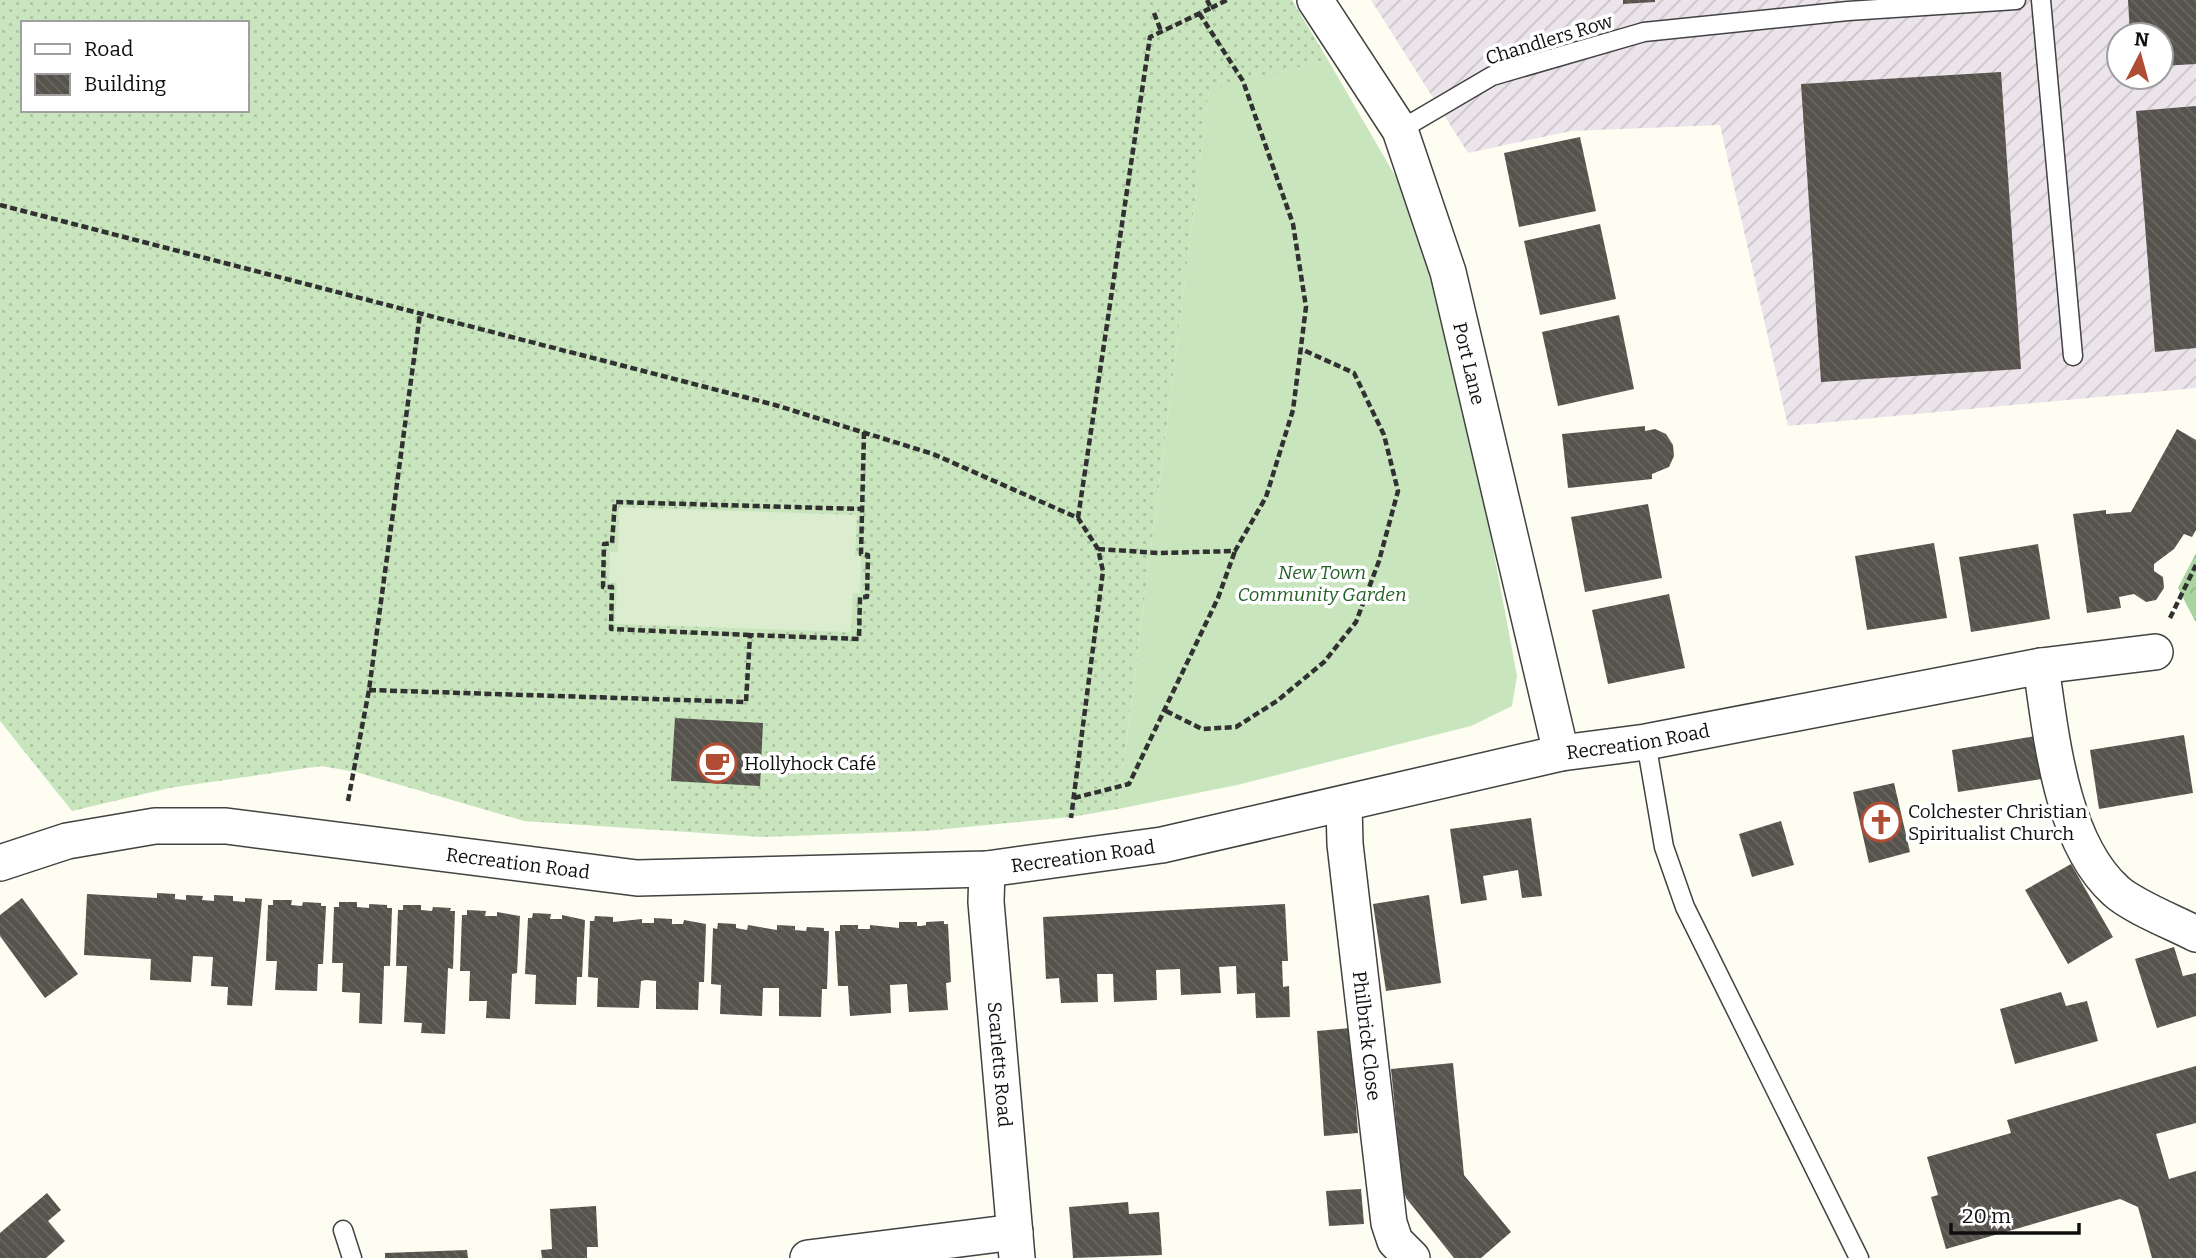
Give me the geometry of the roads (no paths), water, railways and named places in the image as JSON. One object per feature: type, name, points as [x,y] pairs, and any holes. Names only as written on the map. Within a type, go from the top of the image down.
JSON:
[{"type":"street","name":"Port Lane","points":[[1315,0],[1400,130],[1448,272],[1561,753]]},
{"type":"street","name":"Recreation Road","points":[[0,863],[67,841],[155,826],[226,826],[637,878],[987,869],[1086,858],[1162,845],[1561,753],[1646,742],[2041,666],[2155,652]]},
{"type":"street","points":[[2041,666],[2064,793],[2088,858],[2116,892],[2196,934]]},
{"type":"street","name":"Philbrick Close","points":[[1344,804],[1345,844],[1389,1223],[1395,1241],[1412,1258]]},
{"type":"street","name":"Scarletts Road","points":[[987,869],[986,902],[1016,1245]]},
{"type":"street","points":[[808,1258],[1016,1245]]},
{"type":"lane","name":"Chandlers Row","points":[[1400,130],[1492,76],[1644,32],[1849,10],[2016,0]]},
{"type":"lane","points":[[2041,0],[2073,356]]},
{"type":"lane","points":[[1646,742],[1664,848],[1685,907],[1859,1258]]},
{"type":"lane","points":[[343,1230],[352,1258]]},
{"type":"place","name":"Hollyhock Café","points":[[717,763]]},
{"type":"place","name":"Colchester Christian Spiritualist Church","points":[[1881,822]]},
{"type":"park label","name":"New Town Community Garden","points":[[1322,583]]}]
